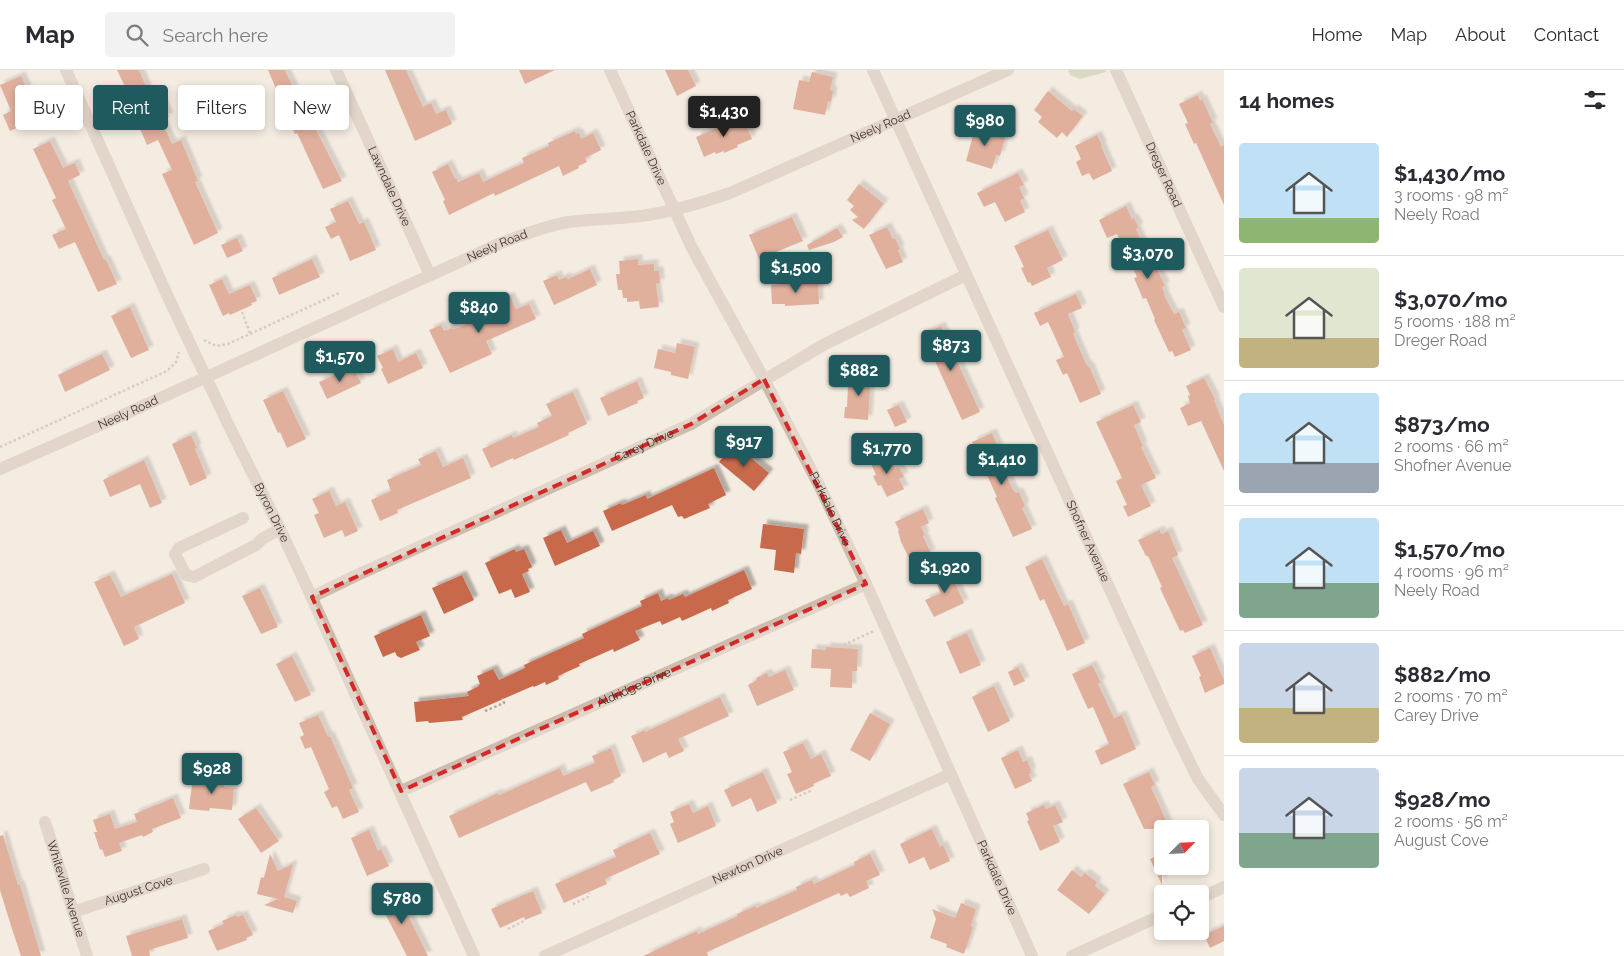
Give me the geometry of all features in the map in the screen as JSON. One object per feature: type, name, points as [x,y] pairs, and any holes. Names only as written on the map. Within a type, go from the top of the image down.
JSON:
[{"type":"street","name":"Byron Drive","points":[[66,70],[162,284],[312,597],[474,956]]},
{"type":"street","name":"Lawndale Drive","points":[[336,70],[430,275]]},
{"type":"street","name":"Parkdale Drive","points":[[610,70],[704,272],[764,379],[821,489],[866,584],[1032,956]]},
{"type":"street","name":"Shofner Avenue","points":[[873,70],[1178,739],[1198,779],[1224,815]]},
{"type":"street","name":"Neely Road","points":[[0,469],[501,243],[567,222],[640,216],[674,210],[730,193],[1008,70]]},
{"type":"street","name":"Dreger Road","points":[[1116,70],[1224,307]]},
{"type":"street","name":"Carey Drive","points":[[312,597],[691,424],[825,344],[966,275]]},
{"type":"street","points":[[243,518],[180,548],[175,554],[186,575],[194,577],[256,544],[262,538],[280,528]]},
{"type":"street","name":"Aldridge Drive","points":[[400,792],[866,584]]},
{"type":"street","name":"Newton Drive","points":[[545,956],[951,774]]},
{"type":"street","name":"Whiteville Avenue","points":[[44,822],[87,956]]},
{"type":"street","name":"August Cove","points":[[73,912],[204,869]]},
{"type":"street","points":[[1209,894],[1224,887]]},
{"type":"street","points":[[1072,956],[1154,919]]},
{"type":"path","points":[[203,340],[209,344],[221,346],[339,293]]},
{"type":"path","points":[[242,312],[250,334]]},
{"type":"path","points":[[0,447],[167,371],[176,362],[179,349]]},
{"type":"path","points":[[839,647],[878,629]]},
{"type":"path","points":[[485,711],[504,703],[502,698]]},
{"type":"path","points":[[790,800],[810,791],[809,789]]},
{"type":"path","points":[[573,904],[588,897],[589,893]]},
{"type":"path","points":[[508,929],[524,921]]},
{"type":"highlighted area","points":[[764,379],[866,584],[401,791],[312,597],[691,424]]},
{"type":"green space","points":[[1068,70],[1105,70],[1106,72],[1080,79],[1070,75]]},
{"type":"building","points":[[117,70],[139,70],[145,85],[124,85]]},
{"type":"building","points":[[268,70],[285,70],[292,85],[275,86]]},
{"type":"building","points":[[385,70],[406,70],[423,107],[431,103],[436,114],[446,110],[452,124],[415,141]]},
{"type":"building","points":[[519,70],[555,70],[525,84]]},
{"type":"building","points":[[665,70],[688,70],[696,86],[677,96]]},
{"type":"building","points":[[812,72],[833,77],[830,90],[833,91],[831,102],[828,101],[825,115],[793,109],[799,80],[809,82]]},
{"type":"building","points":[[21,76],[25,85],[15,85],[15,129],[10,131],[3,115],[11,111],[0,85]]},
{"type":"building","points":[[1048,91],[1072,111],[1074,109],[1083,116],[1067,137],[1062,132],[1057,138],[1038,122],[1042,117],[1034,110]]},
{"type":"building","points":[[1198,95],[1200,101],[1202,99],[1213,123],[1210,124],[1221,147],[1224,145],[1224,205],[1196,143],[1194,144],[1185,124],[1188,123],[1179,104]]},
{"type":"building","points":[[743,117],[752,139],[724,153],[724,151],[716,154],[715,152],[704,157],[696,137]]},
{"type":"building","points":[[976,125],[1006,134],[1000,156],[996,155],[992,169],[966,161]]},
{"type":"building","points":[[141,130],[166,130],[172,144],[181,140],[198,181],[195,182],[218,233],[194,245],[162,174],[172,170],[158,140],[147,145]]},
{"type":"building","points":[[293,130],[316,130],[342,181],[323,189],[297,133],[295,134]]},
{"type":"building","points":[[575,131],[576,134],[579,133],[581,139],[593,133],[601,150],[585,158],[587,162],[578,166],[579,168],[563,176],[559,166],[495,196],[494,193],[449,215],[443,201],[445,200],[432,172],[448,164],[458,182],[479,173],[483,182],[524,163],[522,158],[549,146],[548,143]]},
{"type":"building","points":[[1097,135],[1112,171],[1093,180],[1089,173],[1082,176],[1076,162],[1081,159],[1075,146]]},
{"type":"building","points":[[50,141],[63,168],[75,163],[80,175],[68,181],[117,284],[98,292],[75,242],[59,249],[52,235],[66,229],[52,200],[56,198],[33,149]]},
{"type":"building","points":[[1018,173],[1024,185],[1019,187],[1024,198],[1020,201],[1025,212],[1005,222],[995,202],[984,207],[977,193]]},
{"type":"building","points":[[859,184],[883,203],[885,202],[864,229],[852,220],[858,217],[850,210],[854,206],[847,200]]},
{"type":"building","points":[[348,201],[359,224],[364,222],[376,250],[350,261],[339,235],[331,239],[325,227],[336,222],[330,209]]},
{"type":"building","points":[[1126,206],[1139,228],[1136,229],[1165,286],[1162,287],[1164,295],[1174,314],[1179,312],[1186,328],[1182,330],[1191,350],[1175,357],[1172,351],[1169,352],[1146,298],[1143,299],[1134,278],[1137,277],[1117,234],[1107,238],[1099,220]]},
{"type":"building","points":[[792,217],[803,241],[759,259],[749,235]]},
{"type":"building","points":[[887,227],[893,239],[895,238],[903,262],[886,269],[869,235]]},
{"type":"building","points":[[837,228],[843,237],[809,250],[807,245]]},
{"type":"building","points":[[1048,230],[1063,260],[1047,268],[1051,277],[1032,286],[1030,282],[1028,283],[1021,268],[1024,267],[1014,246]]},
{"type":"building","points":[[237,238],[243,251],[227,258],[221,245]]},
{"type":"building","points":[[312,259],[320,277],[279,295],[272,278]]},
{"type":"building","points":[[638,259],[638,265],[654,264],[654,271],[659,271],[660,283],[656,284],[659,307],[640,309],[639,301],[627,302],[627,298],[623,298],[622,290],[618,290],[616,274],[620,274],[619,261]]},
{"type":"building","points":[[590,269],[597,285],[554,305],[543,281],[557,275],[559,280],[566,277],[568,279]]},
{"type":"building","points":[[222,279],[229,294],[250,285],[257,301],[230,315],[229,313],[223,316],[209,285]]},
{"type":"building","points":[[818,282],[819,304],[785,306],[785,304],[772,304],[771,285]]},
{"type":"building","points":[[1076,294],[1082,308],[1068,314],[1075,332],[1073,334],[1101,394],[1080,403],[1067,373],[1063,375],[1056,360],[1064,357],[1048,322],[1040,326],[1034,313]]},
{"type":"building","points":[[510,296],[516,309],[529,304],[536,319],[486,341],[492,354],[450,373],[429,330],[441,325],[444,331],[461,327],[494,311],[491,305]]},
{"type":"building","points":[[130,307],[149,350],[131,358],[111,316]]},
{"type":"building","points":[[941,326],[980,412],[962,420],[929,348],[927,349],[922,338],[924,337],[923,334]]},
{"type":"building","points":[[677,343],[695,347],[688,379],[654,368],[658,349],[675,353]]},
{"type":"building","points":[[393,349],[398,362],[416,353],[423,368],[388,384],[377,356]]},
{"type":"building","points":[[102,354],[110,370],[65,392],[58,375]]},
{"type":"building","points":[[353,367],[361,383],[327,399],[319,382]]},
{"type":"building","points":[[852,372],[871,373],[868,420],[844,418],[845,407],[847,407],[848,385],[851,385]]},
{"type":"building","points":[[1204,378],[1215,399],[1224,425],[1224,471],[1201,421],[1188,426],[1180,408],[1190,403],[1188,396],[1190,395],[1186,386]]},
{"type":"building","points":[[637,381],[644,398],[637,401],[638,403],[608,416],[600,398]]},
{"type":"building","points":[[283,391],[306,439],[287,448],[263,400]]},
{"type":"building","points":[[573,392],[587,424],[568,433],[569,435],[514,460],[513,458],[491,468],[482,449],[512,435],[513,438],[539,427],[537,423],[552,416],[546,404]]},
{"type":"building","points":[[899,405],[907,422],[895,427],[887,410]]},
{"type":"building","points":[[1133,405],[1141,422],[1134,425],[1143,446],[1141,447],[1156,478],[1141,485],[1151,506],[1128,517],[1123,506],[1127,505],[1116,481],[1122,478],[1096,422]]},
{"type":"building","points":[[992,433],[1000,451],[998,452],[1005,468],[1003,468],[1013,490],[1016,493],[1019,492],[1025,506],[1022,508],[1032,529],[1013,537],[972,442]]},
{"type":"building","points":[[191,435],[207,478],[190,486],[172,444]]},
{"type":"building","points":[[734,444],[769,473],[754,491],[719,462]]},
{"type":"building","points":[[436,451],[443,467],[463,458],[471,478],[397,510],[398,513],[380,521],[371,500],[391,491],[387,480],[421,465],[418,459]]},
{"type":"building","points":[[887,453],[895,469],[899,467],[904,477],[899,479],[904,489],[887,497],[881,485],[878,486],[873,476],[876,475],[870,461]]},
{"type":"building","points":[[144,460],[162,503],[150,508],[140,484],[110,497],[103,480]]},
{"type":"building","points":[[714,468],[726,495],[708,504],[710,508],[684,519],[682,516],[678,517],[672,505],[612,531],[603,511],[646,495],[647,499]]},
{"type":"building","points":[[329,491],[336,506],[345,502],[358,531],[345,537],[342,530],[324,538],[314,515],[319,513],[312,499]]},
{"type":"building","points":[[923,509],[929,523],[921,527],[931,553],[911,562],[901,542],[899,530],[895,522]]},
{"type":"building","points":[[763,524],[804,529],[801,554],[796,553],[794,573],[774,570],[776,550],[760,548]]},
{"type":"building","points":[[561,530],[567,543],[593,531],[600,546],[555,566],[543,538]]},
{"type":"building","points":[[1160,530],[1161,534],[1168,531],[1178,555],[1172,558],[1203,625],[1185,633],[1183,630],[1180,631],[1160,588],[1162,587],[1148,556],[1146,556],[1138,540]]},
{"type":"building","points":[[515,549],[516,552],[524,549],[532,567],[528,569],[529,571],[522,574],[530,592],[515,598],[511,589],[499,594],[485,563]]},
{"type":"building","points":[[1042,559],[1064,606],[1068,604],[1085,643],[1067,651],[1044,599],[1040,601],[1025,567]]},
{"type":"building","points":[[948,568],[964,603],[934,617],[925,600],[941,593],[933,575]]},
{"type":"building","points":[[744,570],[752,589],[728,600],[729,603],[712,611],[711,608],[682,621],[680,617],[662,625],[660,621],[635,631],[640,640],[614,652],[613,649],[579,664],[580,666],[558,676],[559,679],[546,685],[545,682],[533,686],[462,717],[463,720],[429,723],[428,721],[416,722],[414,702],[469,696],[467,692],[480,684],[477,676],[493,669],[499,680],[525,668],[524,665],[584,638],[582,634],[642,606],[640,601],[658,593],[661,601],[683,594],[685,597]]},
{"type":"building","points":[[172,574],[185,603],[134,627],[139,639],[124,646],[94,582],[110,575],[121,597]]},
{"type":"building","points":[[462,575],[474,600],[444,614],[432,588]]},
{"type":"building","points":[[260,588],[278,627],[261,634],[242,596]]},
{"type":"building","points":[[421,615],[430,636],[416,642],[420,650],[401,658],[395,652],[383,657],[374,636]]},
{"type":"building","points":[[967,633],[981,665],[960,674],[946,642]]},
{"type":"building","points":[[826,647],[858,649],[857,671],[852,671],[852,688],[830,687],[831,669],[811,668],[812,649],[826,650]]},
{"type":"building","points":[[1210,648],[1224,684],[1205,693],[1199,677],[1201,676],[1192,656]]},
{"type":"building","points":[[292,656],[311,695],[295,702],[276,664]]},
{"type":"building","points":[[1092,665],[1101,683],[1098,684],[1114,718],[1122,715],[1136,749],[1101,765],[1095,751],[1109,744],[1093,707],[1088,709],[1072,674]]},
{"type":"building","points":[[1018,667],[1025,681],[1014,686],[1008,672]]},
{"type":"building","points":[[785,670],[794,690],[757,706],[748,685],[757,680],[756,678],[767,673],[769,677]]},
{"type":"building","points":[[994,686],[1010,721],[988,732],[972,697]]},
{"type":"building","points":[[720,697],[729,716],[678,739],[684,751],[669,758],[666,752],[643,763],[631,736],[645,730],[645,732]]},
{"type":"building","points":[[870,713],[890,724],[870,761],[850,750]]},
{"type":"building","points":[[318,715],[328,737],[330,736],[353,788],[349,790],[359,812],[343,819],[337,806],[332,808],[324,792],[329,789],[311,747],[305,749],[300,737],[304,735],[299,723]]},
{"type":"building","points":[[803,743],[811,759],[821,754],[831,776],[796,794],[787,774],[792,772],[783,752]]},
{"type":"building","points":[[611,748],[621,776],[613,780],[614,782],[591,792],[586,782],[459,838],[449,816],[498,793],[499,795],[560,768],[563,776],[595,763],[592,756]]},
{"type":"building","points":[[1018,750],[1023,762],[1027,760],[1031,770],[1029,774],[1032,781],[1015,789],[1001,758]]},
{"type":"building","points":[[763,772],[777,803],[757,812],[751,798],[732,807],[724,790]]},
{"type":"building","points":[[1149,772],[1155,785],[1151,787],[1166,820],[1154,820],[1154,829],[1144,829],[1123,784]]},
{"type":"building","points":[[207,776],[225,778],[224,787],[234,788],[232,810],[210,808],[209,811],[189,809],[192,784],[206,785]]},
{"type":"building","points":[[173,798],[181,818],[152,829],[153,832],[143,837],[142,835],[119,843],[122,851],[105,857],[102,849],[100,850],[94,832],[97,832],[93,820],[110,814],[115,829],[137,822],[134,814]]},
{"type":"building","points":[[689,804],[693,813],[708,806],[716,826],[678,843],[670,824],[674,822],[670,812]]},
{"type":"building","points":[[1044,805],[1046,809],[1055,805],[1063,822],[1053,826],[1060,842],[1040,851],[1027,821],[1029,820],[1026,813]]},
{"type":"building","points":[[256,808],[279,841],[261,853],[238,819]]},
{"type":"building","points":[[932,829],[940,847],[943,845],[950,861],[930,870],[924,857],[909,864],[900,844]]},
{"type":"building","points":[[369,830],[378,851],[381,849],[389,866],[367,876],[351,838]]},
{"type":"building","points":[[650,833],[660,854],[605,879],[607,884],[564,903],[555,884],[616,857],[613,850]]},
{"type":"building","points":[[3,835],[41,956],[21,956],[12,929],[0,890],[0,836]]},
{"type":"building","points":[[270,854],[278,871],[293,864],[284,897],[297,901],[293,913],[264,905],[278,899],[257,894],[261,877],[264,878]]},
{"type":"building","points":[[870,854],[880,875],[866,881],[869,888],[850,897],[847,893],[841,896],[839,893],[707,952],[708,956],[643,956],[697,931],[698,934],[755,906],[756,908],[797,890],[796,887],[812,880],[814,884],[855,865],[854,862]]},
{"type":"building","points":[[1154,857],[1154,868],[1150,859]]},
{"type":"building","points":[[1072,870],[1081,877],[1085,873],[1097,882],[1095,886],[1105,894],[1089,914],[1057,890]]},
{"type":"building","points":[[1157,875],[1162,875],[1162,885]]},
{"type":"building","points":[[393,891],[398,903],[401,901],[428,956],[407,956],[377,898]]},
{"type":"building","points":[[533,891],[542,913],[525,920],[524,917],[500,928],[491,909]]},
{"type":"building","points":[[961,903],[976,909],[971,926],[973,927],[964,954],[946,947],[947,944],[930,938],[936,919],[932,909],[955,918]]},
{"type":"building","points":[[236,915],[237,917],[243,915],[253,935],[246,938],[247,940],[217,951],[208,931],[224,924],[222,921]]},
{"type":"building","points":[[182,919],[188,938],[149,950],[150,956],[132,956],[126,936]]},
{"type":"building","points":[[1224,926],[1224,941],[1210,948],[1206,940],[1209,940],[1209,933]]}]
